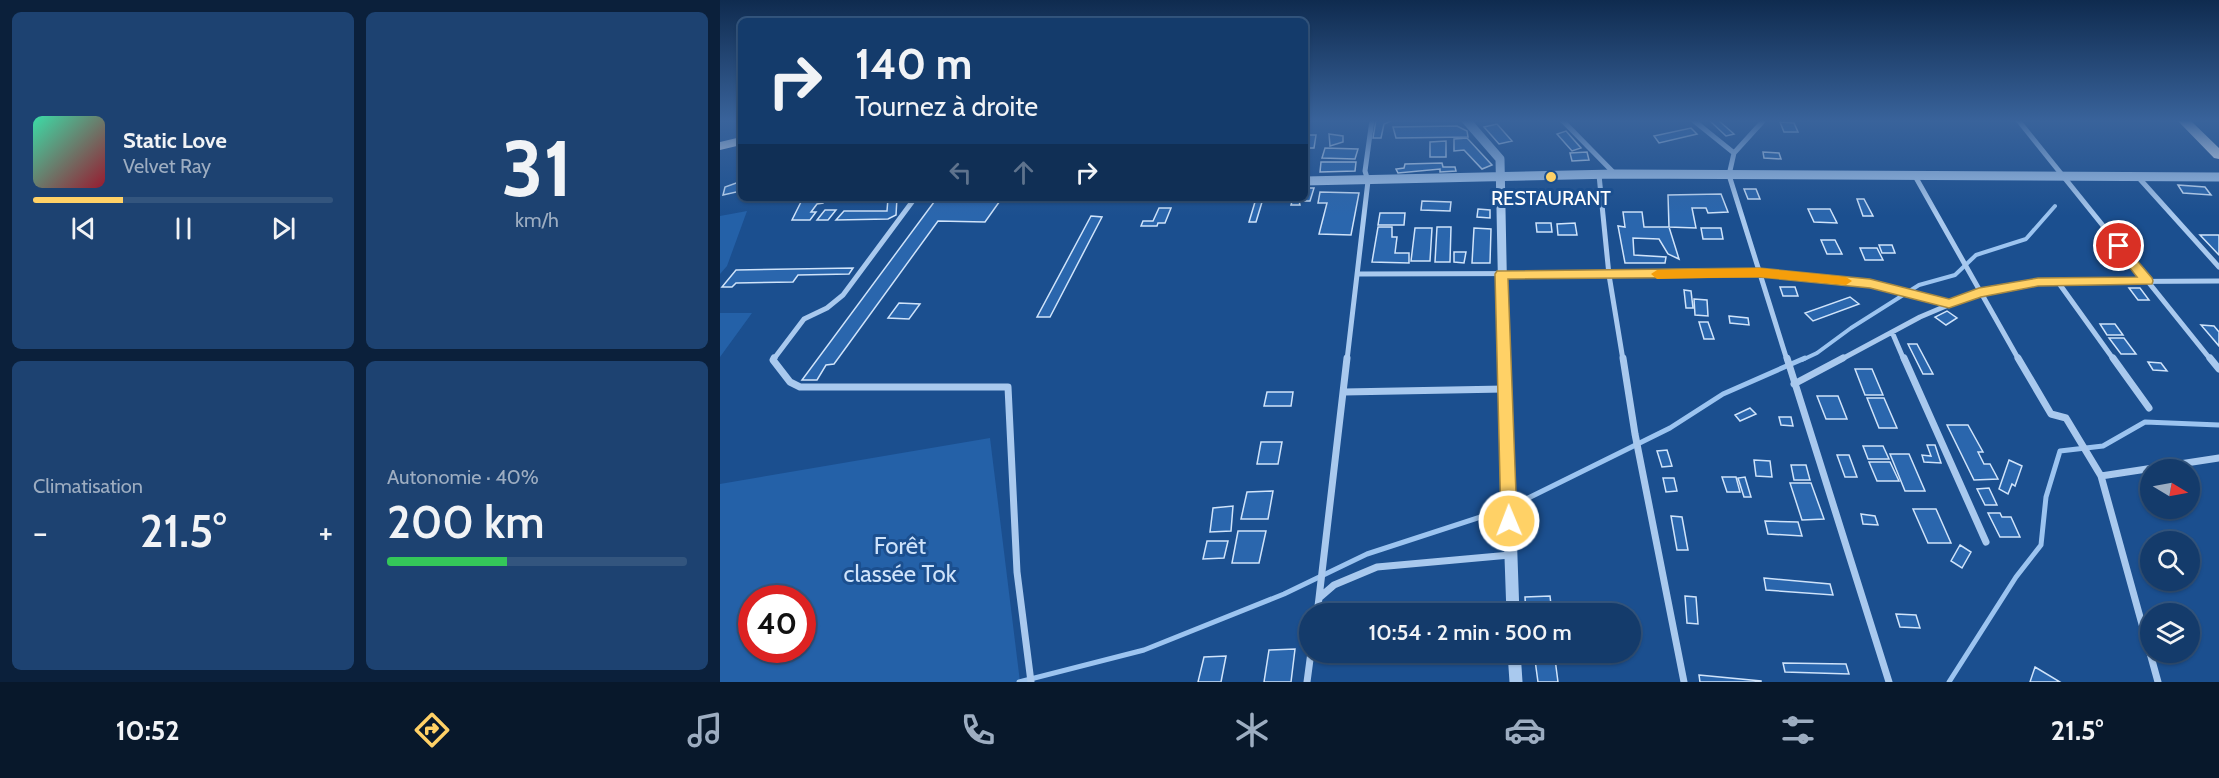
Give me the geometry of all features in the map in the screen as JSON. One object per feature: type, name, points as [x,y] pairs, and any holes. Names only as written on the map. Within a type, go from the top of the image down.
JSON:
[{"type":"street","points":[[1318,603],[1359,274],[1368,181],[1365,171],[1368,152]]},
{"type":"street","points":[[1494,152],[1500,159],[1502,176],[1501,274],[1512,603]]},
{"type":"street","points":[[1593,152],[1615,174]]},
{"type":"street","points":[[2043,152],[2219,369]]},
{"type":"street","points":[[1734,153],[1729,175],[1889,682]]},
{"type":"street","points":[[1308,180],[1368,181],[1615,174],[2219,177]]},
{"type":"street","points":[[1599,175],[1609,275],[1635,434],[1684,682]]},
{"type":"street","points":[[1916,176],[1979,292],[2051,414],[2066,417],[2101,476],[2158,682]]},
{"type":"street","points":[[2138,177],[2219,267]]},
{"type":"street","points":[[913,201],[843,295],[827,308],[804,320],[773,360],[790,382],[800,387],[1008,387],[1010,468],[1021,623],[1030,682]]},
{"type":"street","points":[[1359,274],[1759,273],[1870,283],[1949,303]]},
{"type":"street","points":[[1794,384],[1949,303],[1979,292],[2038,282],[2219,281]]},
{"type":"street","points":[[2058,282],[2149,408]]},
{"type":"street","points":[[1892,332],[1986,542]]},
{"type":"street","points":[[1344,392],[1505,389]]},
{"type":"street","points":[[2101,476],[2219,458]]},
{"type":"street","points":[[1319,598],[1334,585],[1377,567],[1510,555]]},
{"type":"street","points":[[1307,682],[1310,663]]},
{"type":"street","points":[[1515,663],[1516,682]]},
{"type":"green space","points":[[747,211],[727,266],[720,274],[720,216]]},
{"type":"green space","points":[[720,313],[752,313],[720,357]]},
{"type":"green space","name":"Forêt classée Tok","points":[[990,438],[1020,682],[720,682],[720,484]]},
{"type":"building","points":[[1324,152],[1357,152],[1355,159],[1322,158]]},
{"type":"building","points":[[1430,152],[1446,152],[1446,157],[1430,157]]},
{"type":"building","points":[[1466,152],[1480,152],[1492,165],[1482,169]]},
{"type":"building","points":[[1587,152],[1589,160],[1572,161],[1570,153]]},
{"type":"building","points":[[1763,152],[1779,153],[1781,159],[1764,158]]},
{"type":"building","points":[[1321,162],[1356,162],[1355,171],[1320,172]]},
{"type":"building","points":[[1442,163],[1443,167],[1455,167],[1456,171],[1440,172],[1440,169],[1398,173],[1396,169],[1404,168],[1405,164]]},
{"type":"building","points":[[738,182],[738,192],[723,195],[725,187]]},
{"type":"building","points":[[2178,185],[2205,187],[2211,195],[2183,193]]},
{"type":"building","points":[[1308,188],[1314,188],[1310,201],[1308,201]]},
{"type":"building","points":[[1744,189],[1756,189],[1760,199],[1748,199]]},
{"type":"building","points":[[1320,192],[1359,193],[1351,235],[1319,234],[1327,203],[1318,203]]},
{"type":"building","points":[[1721,194],[1728,212],[1708,213],[1706,208],[1692,208],[1696,228],[1669,227],[1668,195]]},
{"type":"building","points":[[1857,199],[1864,199],[1873,216],[1863,216]]},
{"type":"building","points":[[802,201],[823,201],[817,204],[811,212],[816,212],[810,220],[792,220]]},
{"type":"building","points":[[888,201],[897,201],[896,215],[888,219],[836,220],[844,211],[887,211]]},
{"type":"building","points":[[935,201],[1000,201],[985,222],[938,221],[834,364],[826,365],[817,380],[802,380]]},
{"type":"building","points":[[1279,201],[1262,202],[1256,222],[1249,222],[1255,202],[1171,202]]},
{"type":"building","points":[[1292,201],[1299,201],[1300,205],[1291,205]]},
{"type":"building","points":[[1422,201],[1451,202],[1450,211],[1421,210]]},
{"type":"building","points":[[1159,208],[1171,208],[1165,223],[1158,223],[1157,226],[1141,226],[1143,221],[1153,221]]},
{"type":"building","points":[[1478,209],[1490,210],[1490,218],[1477,217]]},
{"type":"building","points":[[1808,209],[1830,209],[1837,223],[1814,222]]},
{"type":"building","points":[[825,210],[836,210],[828,220],[817,220]]},
{"type":"building","points":[[1623,212],[1642,212],[1644,227],[1669,227],[1679,259],[1668,254],[1659,239],[1633,238],[1634,255],[1666,257],[1665,263],[1625,263],[1618,226],[1625,227]]},
{"type":"building","points":[[1380,213],[1405,213],[1404,225],[1378,225]]},
{"type":"building","points":[[1091,216],[1102,217],[1050,317],[1037,317]]},
{"type":"building","points":[[1536,223],[1551,223],[1552,232],[1537,232]]},
{"type":"building","points":[[1575,223],[1577,235],[1558,235],[1557,224]]},
{"type":"building","points":[[1378,227],[1392,227],[1392,237],[1397,237],[1395,253],[1409,253],[1409,263],[1372,262]]},
{"type":"building","points":[[1437,227],[1451,227],[1450,262],[1435,262]]},
{"type":"building","points":[[1415,228],[1432,228],[1430,261],[1411,261]]},
{"type":"building","points":[[1474,228],[1491,229],[1490,263],[1472,263]]},
{"type":"building","points":[[1701,228],[1721,228],[1723,239],[1703,239]]},
{"type":"building","points":[[2200,235],[2219,235],[2219,255]]},
{"type":"building","points":[[1821,240],[1835,240],[1842,254],[1827,254]]},
{"type":"building","points":[[1879,245],[1892,245],[1895,253],[1882,253]]},
{"type":"building","points":[[1860,248],[1877,248],[1883,260],[1865,260]]},
{"type":"building","points":[[1454,252],[1466,252],[1464,263],[1454,262]]},
{"type":"building","points":[[853,268],[849,274],[798,275],[793,282],[736,283],[732,287],[722,287],[736,270]]},
{"type":"building","points":[[1780,287],[1795,287],[1798,296],[1783,296]]},
{"type":"building","points":[[2129,288],[2140,288],[2149,300],[2138,300]]},
{"type":"building","points":[[1684,290],[1691,291],[1693,308],[1686,308]]},
{"type":"building","points":[[1850,297],[1859,304],[1813,321],[1805,313]]},
{"type":"building","points":[[1694,299],[1707,300],[1708,316],[1695,315]]},
{"type":"building","points":[[899,303],[920,304],[909,319],[888,318]]},
{"type":"building","points":[[1947,311],[1957,318],[1946,325],[1935,317]]},
{"type":"building","points":[[1729,316],[1748,318],[1749,325],[1730,323]]},
{"type":"building","points":[[1699,322],[1708,322],[1714,339],[1704,339]]},
{"type":"building","points":[[2100,324],[2115,324],[2123,335],[2107,335]]},
{"type":"building","points":[[2201,325],[2214,326],[2219,332],[2219,346]]},
{"type":"building","points":[[2109,338],[2124,338],[2136,354],[2121,354]]},
{"type":"building","points":[[1908,344],[1917,344],[1933,374],[1923,374]]},
{"type":"building","points":[[2148,362],[2161,363],[2167,371],[2153,370]]},
{"type":"building","points":[[1855,369],[1872,369],[1883,395],[1865,395]]},
{"type":"building","points":[[1267,392],[1293,392],[1291,406],[1264,406]]},
{"type":"building","points":[[1817,396],[1838,396],[1847,419],[1826,419]]},
{"type":"building","points":[[1867,398],[1884,398],[1897,428],[1879,428]]},
{"type":"building","points":[[1750,408],[1756,414],[1740,421],[1735,415]]},
{"type":"building","points":[[1779,417],[1791,417],[1793,426],[1781,425]]},
{"type":"building","points":[[1947,425],[1968,425],[1983,452],[1978,452],[1984,464],[1990,464],[1998,479],[1974,480]]},
{"type":"building","points":[[1261,442],[1282,442],[1278,464],[1257,464]]},
{"type":"building","points":[[1927,445],[1935,445],[1941,463],[1924,462],[1922,455],[1931,456]]},
{"type":"building","points":[[1863,446],[1883,446],[1889,459],[1868,459]]},
{"type":"building","points":[[1667,450],[1672,466],[1662,467],[1657,451]]},
{"type":"building","points":[[1890,454],[1909,454],[1925,491],[1905,491]]},
{"type":"building","points":[[1837,455],[1849,455],[1857,477],[1845,477]]},
{"type":"building","points":[[1754,460],[1770,461],[1772,477],[1756,476]]},
{"type":"building","points":[[2009,460],[2022,466],[2015,486],[2012,484],[2008,494],[1999,489]]},
{"type":"building","points":[[1869,462],[1890,462],[1899,481],[1877,481]]},
{"type":"building","points":[[1791,465],[1806,465],[1810,480],[1794,480]]},
{"type":"building","points":[[1722,477],[1736,477],[1740,492],[1727,492]]},
{"type":"building","points":[[1745,477],[1751,497],[1744,497],[1738,478]]},
{"type":"building","points":[[1663,478],[1674,478],[1677,491],[1666,492]]},
{"type":"building","points":[[1790,483],[1811,483],[1824,519],[1802,520]]},
{"type":"building","points":[[1989,488],[1997,505],[1985,505],[1977,489]]},
{"type":"building","points":[[1273,491],[1268,519],[1241,519],[1247,492]]},
{"type":"building","points":[[1233,506],[1231,531],[1210,532],[1213,508]]},
{"type":"building","points":[[1913,509],[1936,509],[1951,543],[1928,543]]},
{"type":"building","points":[[1988,513],[2000,513],[2002,517],[2011,517],[2020,537],[2000,537]]},
{"type":"building","points":[[1861,514],[1875,516],[1878,525],[1863,524]]},
{"type":"building","points":[[1671,516],[1682,517],[1688,550],[1677,550]]},
{"type":"building","points":[[1765,521],[1798,522],[1802,536],[1768,534]]},
{"type":"building","points":[[1238,531],[1266,531],[1259,563],[1232,563]]},
{"type":"building","points":[[1207,541],[1228,541],[1224,558],[1203,559]]},
{"type":"building","points":[[1960,545],[1971,552],[1962,568],[1951,561]]},
{"type":"building","points":[[1764,578],[1830,584],[1833,595],[1766,590]]},
{"type":"building","points":[[1550,596],[1551,603],[1525,603],[1525,597]]},
{"type":"building","points":[[1685,596],[1696,597],[1698,624],[1687,623]]},
{"type":"building","points":[[1896,614],[1916,615],[1920,628],[1900,627]]},
{"type":"building","points":[[1295,649],[1291,682],[1264,682],[1269,650]]},
{"type":"building","points":[[1226,656],[1221,682],[1198,682],[1204,657]]},
{"type":"building","points":[[1535,663],[1556,663],[1558,682],[1538,682]]},
{"type":"building","points":[[1783,663],[1846,664],[1849,674],[1785,672]]},
{"type":"building","points":[[2035,667],[2060,682],[2030,682]]},
{"type":"building","points":[[1699,675],[1761,681],[1761,682],[1700,682]]},
{"type":"waterway","points":[[1802,360],[1817,353],[1851,328],[1919,285],[1955,275],[1976,255],[2026,239],[2055,206]]},
{"type":"waterway","points":[[1019,682],[1144,650],[1284,594],[1367,554],[1508,508],[1670,428],[1723,394],[1805,358]]},
{"type":"waterway","points":[[1949,682],[2016,577],[2041,545],[2046,497],[2060,451],[2103,446],[2145,422],[2219,425]]},
{"type":"slow traffic","points":[[1657,274],[1759,273],[1846,281]]},
{"type":"place","name":"RESTAURANT","points":[[1551,177]]},
{"type":"route","points":[[1509,521],[1501,274],[1759,273],[1870,283],[1949,303],[1979,292],[2038,282],[2147,281],[2119,246]]}]
